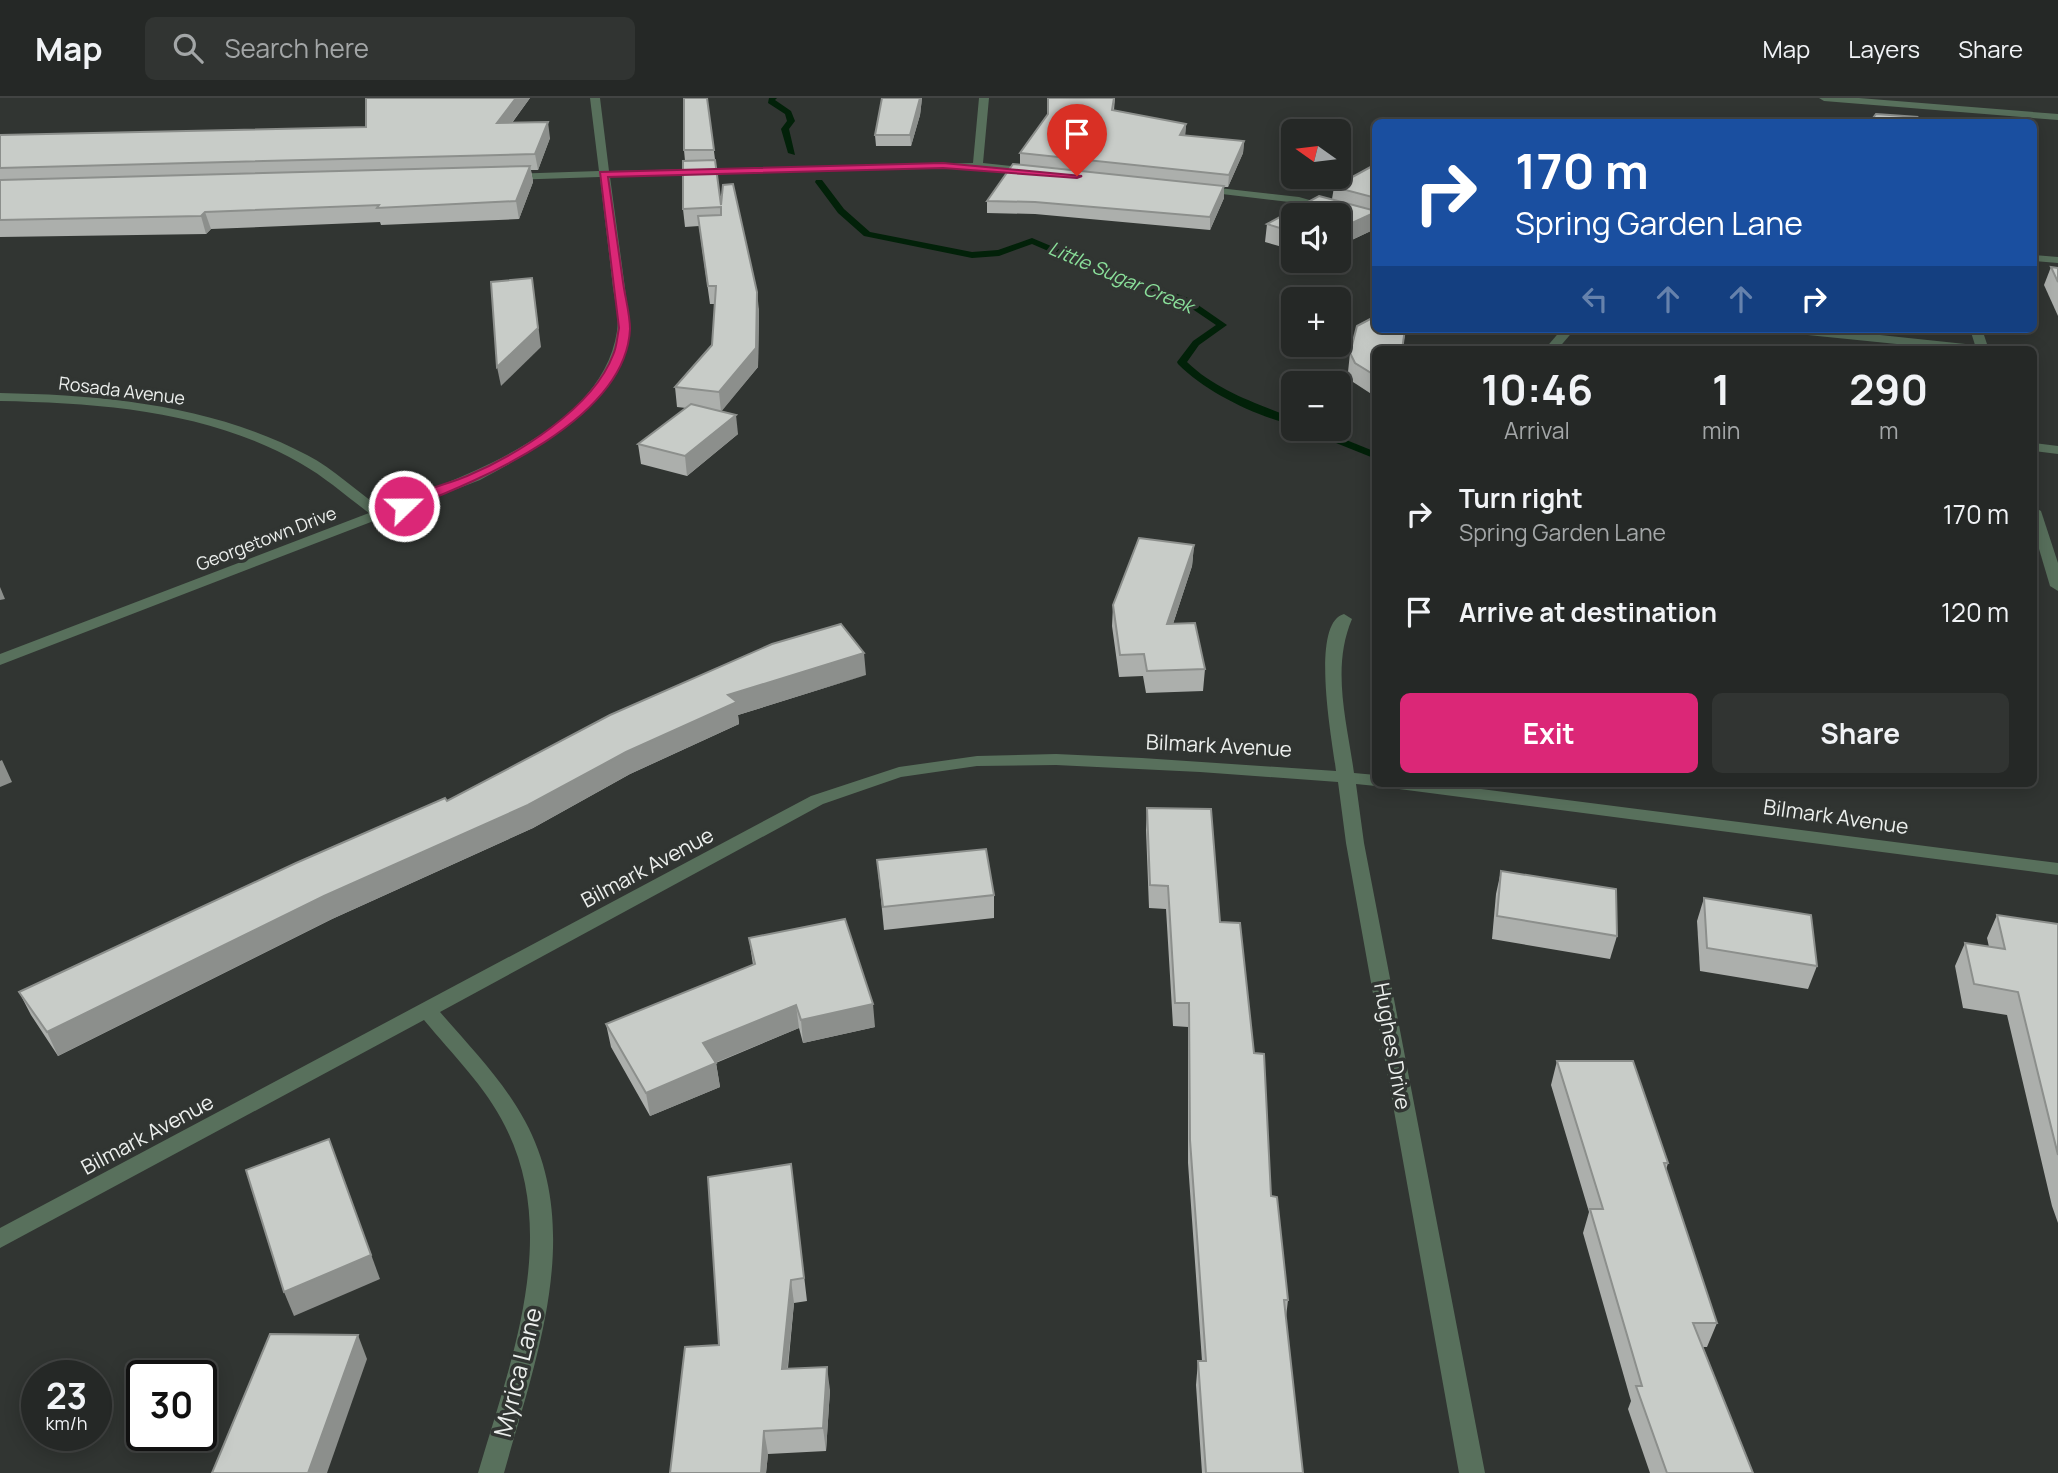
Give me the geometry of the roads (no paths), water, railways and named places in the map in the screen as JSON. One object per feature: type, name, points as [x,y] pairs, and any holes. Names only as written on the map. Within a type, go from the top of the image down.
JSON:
[{"type":"street","name":"Georgetown Drive","points":[[0,660],[475,477],[526,449],[565,422],[605,381],[620,354],[624,328],[595,98]]},
{"type":"street","points":[[978,166],[984,98]]},
{"type":"street","points":[[1824,98],[2030,119],[2058,117]]},
{"type":"street","points":[[501,177],[978,166],[1037,172]]},
{"type":"street","points":[[1184,187],[1298,200],[1372,222]]},
{"type":"street","points":[[2037,258],[2058,260]]},
{"type":"street","points":[[1554,346],[1565,333]]},
{"type":"street","points":[[1825,333],[1945,346]]},
{"type":"street","name":"Rosada Avenue","points":[[0,397],[49,398],[145,407],[202,418],[266,439],[306,460],[381,515]]},
{"type":"street","points":[[2037,447],[2058,450]]},
{"type":"street","points":[[2037,520],[2058,586]]},
{"type":"street","name":"Hughes Drive","points":[[1344,619],[1335,640],[1332,676],[1355,842],[1472,1473]]},
{"type":"street","name":"Bilmark Avenue","points":[[0,1239],[817,800],[907,769],[971,759],[1025,758],[1281,770],[1372,781]]},
{"type":"street","name":"Bilmark Avenue","points":[[1422,787],[2058,869]]},
{"type":"street","name":"Myrica Lane","points":[[428,1011],[503,1102],[518,1128],[539,1190],[542,1254],[529,1346],[491,1473]]},
{"type":"waterway","name":"Little Sugar Creek","points":[[773,98],[771,101],[788,113],[791,121],[785,129],[792,153]]},
{"type":"waterway","name":"Little Sugar Creek","points":[[819,182],[841,211],[867,234],[972,255],[999,253],[1032,241],[1093,267],[1185,300],[1222,325],[1196,343],[1182,362],[1219,391],[1281,417]]},
{"type":"waterway","name":"Little Sugar Creek","points":[[1339,441],[1372,454]]}]
